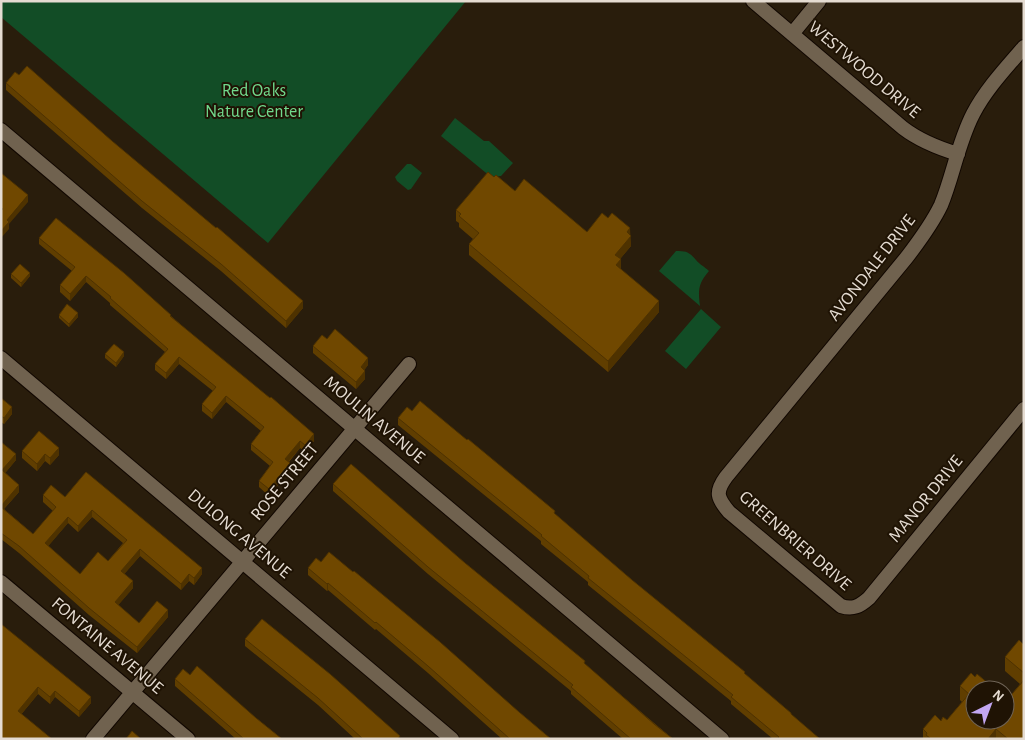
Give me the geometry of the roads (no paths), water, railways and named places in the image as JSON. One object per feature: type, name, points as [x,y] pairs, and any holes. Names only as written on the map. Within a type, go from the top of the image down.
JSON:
[{"type":"street","name":"WESTWOOD DRIVE","points":[[753,1],[903,128],[931,145],[958,154]]},
{"type":"street","points":[[792,34],[819,1]]},
{"type":"street","name":"AVONDALE DRIVE","points":[[718,494],[719,488],[726,477],[920,240],[941,205],[973,114],[983,98],[1024,47]]},
{"type":"street","name":"MOULIN AVENUE","points":[[1,130],[722,739]]},
{"type":"street","name":"DULONG AVENUE","points":[[1,358],[452,739]]},
{"type":"street","name":"ROSE STREET","points":[[93,739],[409,364]]},
{"type":"street","name":"MANOR DRIVE","points":[[853,608],[870,598],[1024,409]]},
{"type":"street","name":"GREENBRIER DRIVE","points":[[718,494],[729,512],[841,606],[853,608]]},
{"type":"street","name":"FONTAINE AVENUE","points":[[1,582],[188,739]]},
{"type":"park label","name":"Red Oaks Nature Center","points":[[254,101]]}]
